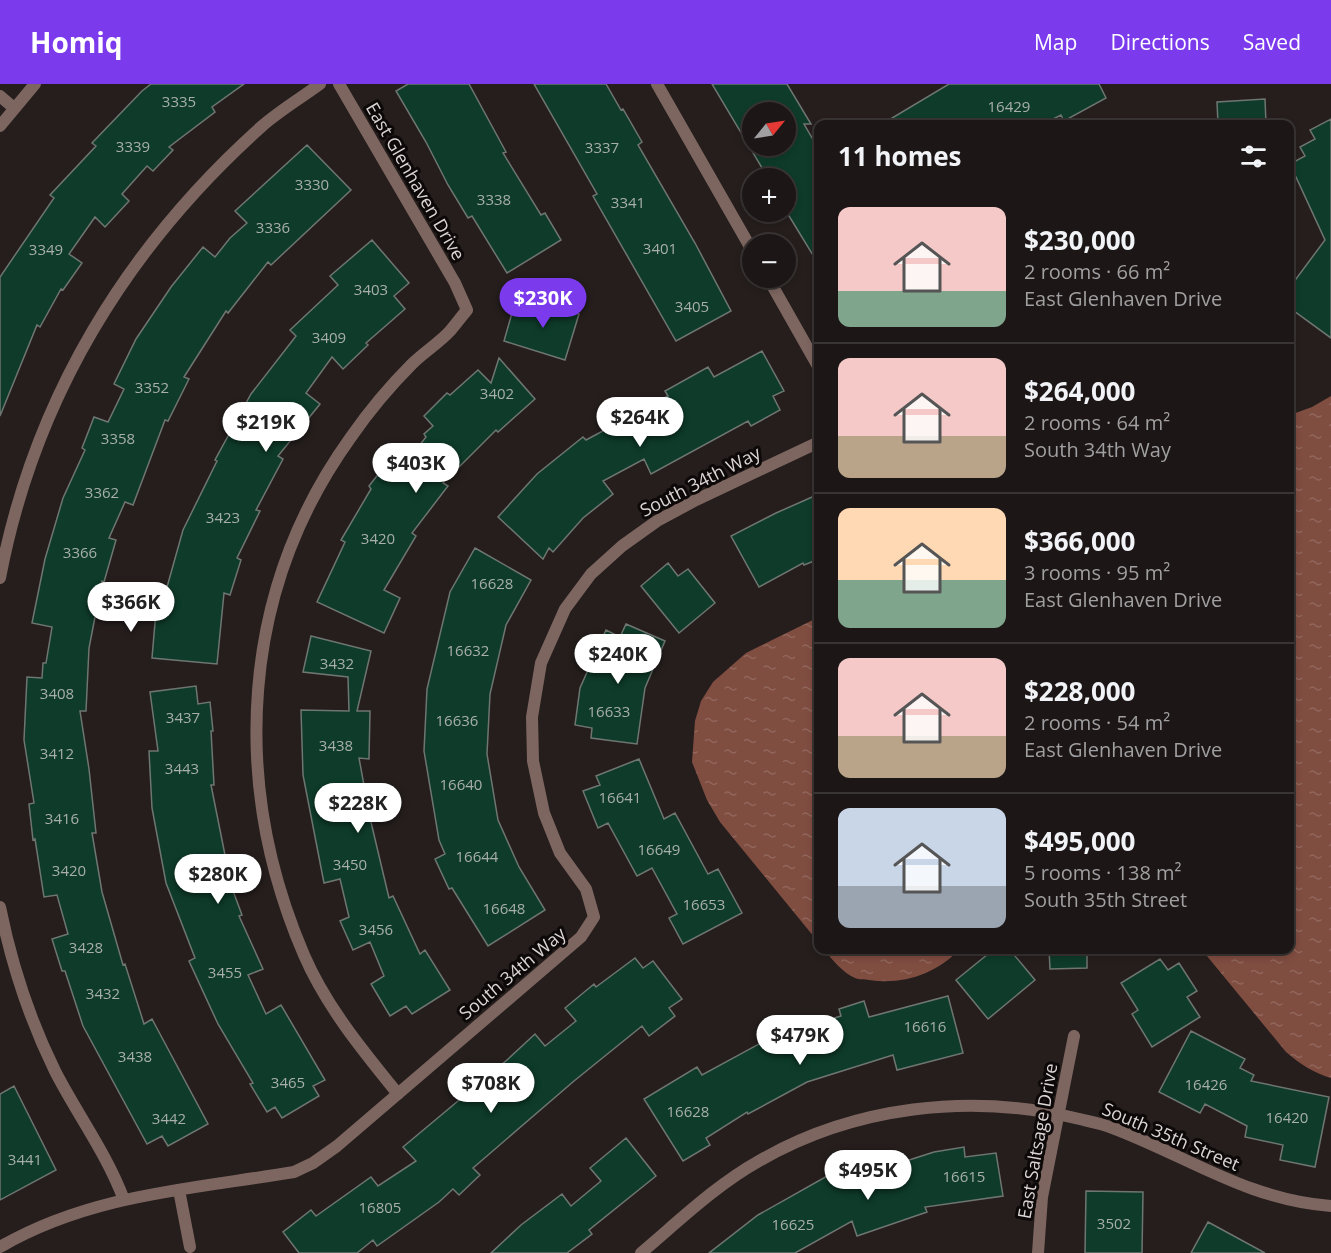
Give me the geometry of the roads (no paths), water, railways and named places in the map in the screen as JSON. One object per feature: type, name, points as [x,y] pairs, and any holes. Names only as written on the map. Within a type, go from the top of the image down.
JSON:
[{"type":"street","points":[[0,126],[35,84]]},
{"type":"street","points":[[0,578],[7,543],[30,462],[83,345],[125,280],[165,226],[203,183],[263,125],[320,84]]},
{"type":"street","name":"East Glenhaven Drive","points":[[339,84],[455,283],[467,310],[449,332],[406,371],[357,429],[301,521],[284,564],[270,610],[258,680],[258,783],[278,886],[305,957],[347,1029],[398,1094]]},
{"type":"street","points":[[657,84],[743,234]]},
{"type":"street","points":[[0,96],[14,108]]},
{"type":"street","points":[[774,288],[814,359]]},
{"type":"street","name":"South 34th Way","points":[[0,1247],[19,1236],[73,1213],[124,1200],[294,1172],[313,1163],[337,1146],[581,937],[594,917],[586,889],[560,853],[544,813],[532,761],[532,717],[541,663],[565,609],[591,574],[622,546],[657,521],[814,444]]},
{"type":"street","points":[[0,907],[11,952],[31,1012],[54,1069],[115,1175],[124,1200]]},
{"type":"street","name":"East Saltsage Drive","points":[[1038,1253],[1042,1197],[1074,1036]]},
{"type":"street","name":"South 35th Street","points":[[641,1253],[724,1184],[758,1161],[821,1132],[861,1119],[960,1105],[999,1105],[1058,1114],[1109,1127],[1254,1191],[1304,1204],[1331,1206]]},
{"type":"street","points":[[179,1190],[190,1247]]},
{"type":"water","points":[[1331,396],[1331,1078],[1307,1068],[1286,1052],[1205,954],[1294,954],[1294,414]]},
{"type":"water","points":[[814,619],[814,937],[720,822],[707,800],[692,762],[695,721],[701,701],[713,682],[746,653]]},
{"type":"water","points":[[828,954],[954,954],[940,966],[918,976],[894,981],[858,979],[838,966]]}]
